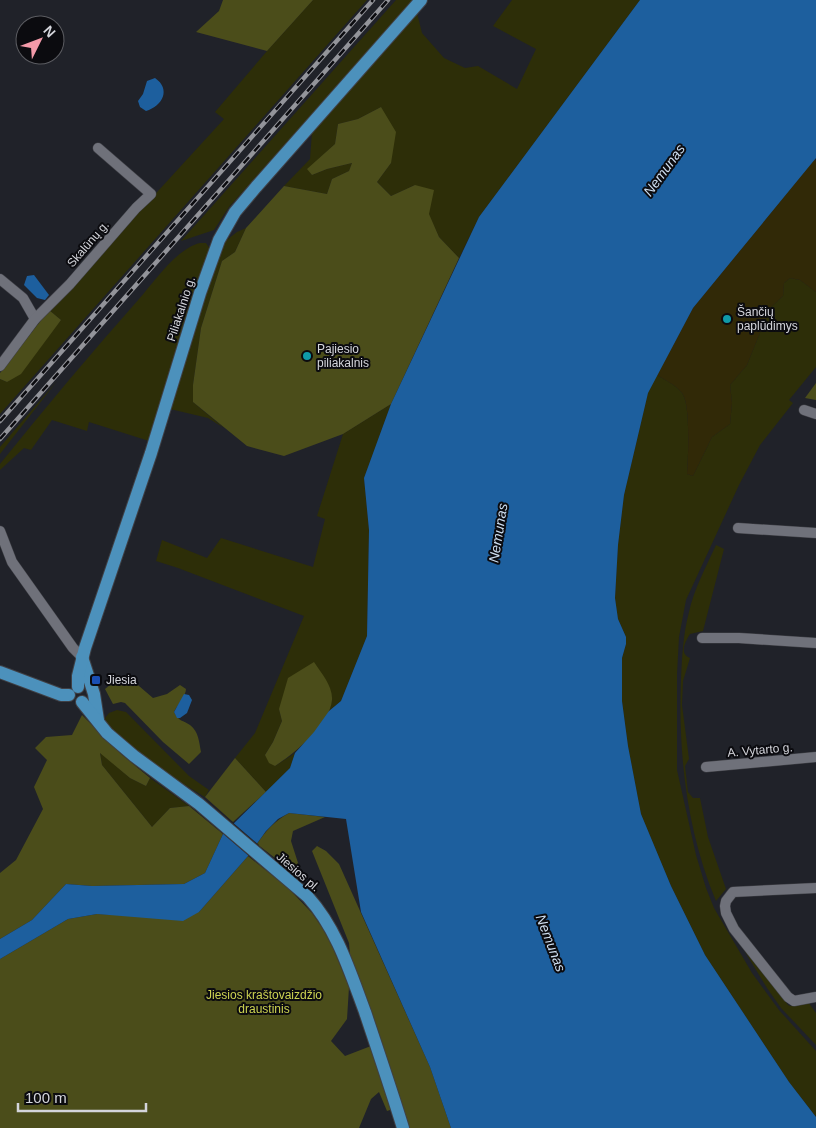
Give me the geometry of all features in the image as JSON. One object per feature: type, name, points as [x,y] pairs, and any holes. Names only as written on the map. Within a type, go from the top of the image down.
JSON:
[{"type":"main road","name":"Piliakalnio g.","points":[[74,691],[82,657],[151,453],[200,293],[226,227],[235,212],[256,187],[421,0]]},
{"type":"main road","points":[[82,657],[94,694],[98,720]]},
{"type":"main road","points":[[0,672],[61,695],[74,691]]},
{"type":"main road","name":"Jiesios pl.","points":[[74,691],[71,700],[75,703],[82,702],[107,732],[134,756],[221,822],[308,897],[320,910],[329,925],[355,984],[403,1128]]},
{"type":"street","name":"Skalūnų g.","points":[[0,366],[35,319],[70,284],[136,208],[151,194],[98,148]]},
{"type":"street","points":[[0,279],[24,298],[35,319]]},
{"type":"street","points":[[804,410],[816,414]]},
{"type":"street","points":[[738,528],[816,533]]},
{"type":"street","points":[[0,531],[12,562],[73,648],[82,657]]},
{"type":"street","points":[[702,638],[739,638],[816,643]]},
{"type":"street","name":"A. Vytarto g.","points":[[706,767],[816,757]]},
{"type":"street","points":[[816,888],[733,892],[726,901],[725,906],[726,913],[734,929],[788,997],[794,1001],[816,997]]},
{"type":"shaded area","points":[[313,0],[367,0],[0,414],[0,379],[7,382],[61,320],[49,310],[224,119],[215,112]]},
{"type":"shaded area","points":[[396,0],[413,0],[229,207],[214,230],[181,241]]},
{"type":"shaded area","points":[[512,0],[640,0],[479,217],[459,258],[439,237],[415,185],[391,196],[377,182],[391,163],[381,107],[358,119],[338,124],[335,144],[308,169],[312,175],[352,163],[349,171],[332,179],[327,194],[284,186],[310,159],[312,132],[417,13],[422,33],[444,58],[465,68],[478,66],[517,89],[536,49],[493,26]]},
{"type":"shaded area","points":[[246,228],[235,252],[222,261],[201,328],[193,385],[193,402],[224,428],[208,418],[170,409],[207,288],[224,242]]},
{"type":"shaded area","points":[[206,243],[210,249],[149,441],[89,422],[87,431],[52,420],[31,450],[24,448],[0,470],[0,464],[17,443],[159,275],[174,259],[191,246]]},
{"type":"shaded area","points":[[790,278],[800,280],[816,292],[816,367],[789,400],[793,403],[760,445],[739,485],[686,600],[679,637],[677,674],[677,770],[696,855],[714,908],[752,973],[779,1010],[816,1051],[816,1117],[789,1082],[705,955],[671,886],[641,814],[628,746],[622,701],[622,658],[626,637],[618,619],[615,598],[618,545],[624,495],[648,393],[657,375],[677,388],[685,399],[688,432],[687,474],[693,476],[712,437],[730,424],[732,403],[730,385],[747,365],[770,308],[783,296],[784,283]]},
{"type":"shaded area","points":[[57,381],[0,454],[0,447]]},
{"type":"shaded area","points":[[391,404],[364,478],[369,530],[367,636],[341,701],[329,711],[332,699],[279,709],[282,721],[265,755],[275,766],[295,753],[290,768],[266,792],[235,758],[255,733],[304,616],[156,561],[162,540],[207,558],[221,538],[313,567],[325,519],[317,516],[343,434]]},
{"type":"shaded area","points":[[716,545],[724,549],[703,631],[690,634],[684,648],[685,654],[690,658],[683,681],[682,705],[689,759],[685,766],[688,792],[693,798],[700,798],[708,837],[726,889],[716,901],[706,875],[691,820],[683,764],[680,708],[682,654],[687,621],[697,586]]},
{"type":"shaded area","points":[[117,710],[126,712],[189,776],[209,790],[205,797],[165,772],[119,738],[105,718],[109,713]]},
{"type":"shaded area","points":[[100,752],[130,778],[146,786],[150,778],[189,806],[170,808],[152,827],[102,765]]},
{"type":"shaded area","points":[[728,924],[788,1005],[808,1002],[816,1013],[816,1045],[781,1008]]},
{"type":"green space","points":[[223,0],[313,0],[267,51],[196,32],[219,11]]},
{"type":"green space","points":[[381,107],[396,132],[391,163],[377,182],[391,196],[415,185],[434,190],[429,214],[439,237],[459,258],[391,404],[343,434],[284,456],[247,446],[193,402],[193,385],[201,328],[222,261],[235,252],[246,228],[284,186],[327,194],[332,179],[349,171],[352,163],[312,175],[307,169],[335,144],[338,124],[358,119]]},
{"type":"green space","points":[[49,310],[61,320],[21,374],[7,382],[0,379],[0,373]]},
{"type":"green space","points":[[816,383],[816,400],[805,398]]},
{"type":"green space","points":[[314,662],[331,690],[332,700],[330,709],[325,719],[310,738],[275,766],[269,763],[265,755],[282,721],[279,709],[288,678]]},
{"type":"green space","points":[[132,680],[153,698],[167,694],[180,685],[186,689],[185,695],[174,712],[179,719],[188,723],[193,728],[198,737],[201,752],[189,764],[163,742],[125,703],[113,704],[105,689],[115,681]]},
{"type":"green space","points":[[82,715],[121,754],[150,778],[146,786],[130,778],[100,753],[102,765],[152,827],[170,808],[189,806],[223,834],[205,873],[184,884],[92,886],[66,884],[32,920],[0,939],[0,873],[16,860],[43,809],[34,787],[47,760],[35,748],[46,737],[72,735]]},
{"type":"green space","points":[[235,758],[266,792],[233,822],[205,797]]},
{"type":"green space","points":[[289,813],[325,817],[293,831],[291,841],[299,866],[293,872],[257,844],[271,826]]},
{"type":"green space","points":[[317,846],[326,851],[339,864],[430,1067],[451,1128],[409,1128],[350,955],[349,943],[312,851]]},
{"type":"green space","name":"Jiesios kraštovaizdžio draustinis","points":[[248,856],[288,888],[312,913],[323,929],[349,987],[347,1019],[331,1041],[345,1056],[371,1046],[393,1109],[387,1111],[379,1092],[371,1099],[359,1128],[0,1128],[0,959],[68,919],[97,914],[199,912]]},
{"type":"sand","name":"Šančių paplūdimys","points":[[814,160],[816,161],[816,292],[800,280],[790,278],[784,283],[783,296],[770,308],[747,365],[730,385],[732,403],[730,424],[712,437],[693,476],[687,474],[688,432],[685,399],[677,388],[657,375],[693,308]]},
{"type":"water","name":"Nemunas","points":[[640,0],[816,0],[816,158],[693,308],[648,393],[624,495],[618,545],[615,598],[618,619],[626,637],[622,658],[622,701],[628,746],[641,814],[671,886],[705,955],[789,1082],[816,1117],[816,1128],[451,1128],[430,1067],[361,912],[346,819],[289,813],[278,819],[199,912],[183,921],[97,914],[68,919],[0,959],[0,939],[32,920],[66,884],[92,886],[184,884],[205,873],[223,834],[290,768],[295,753],[314,732],[329,711],[341,701],[367,636],[369,530],[364,478],[391,404],[479,217]]},
{"type":"water","points":[[155,78],[163,87],[163,97],[157,105],[146,111],[140,107],[138,101],[143,94],[147,81]]},
{"type":"water","points":[[34,275],[49,295],[45,300],[37,298],[24,285],[27,276]]},
{"type":"water","points":[[184,694],[189,695],[192,700],[187,713],[177,718],[174,712]]},
{"type":"pier","points":[[231,821],[259,845],[250,857],[221,832]]},
{"type":"railway","points":[[0,421],[373,0]]},
{"type":"railway","points":[[0,439],[388,0]]},
{"type":"place","name":"Šančių paplūdimys","points":[[727,319]]},
{"type":"place","name":"Pajiesio piliakalnis","points":[[307,356]]},
{"type":"place","name":"Jiesia","points":[[96,680]]}]
